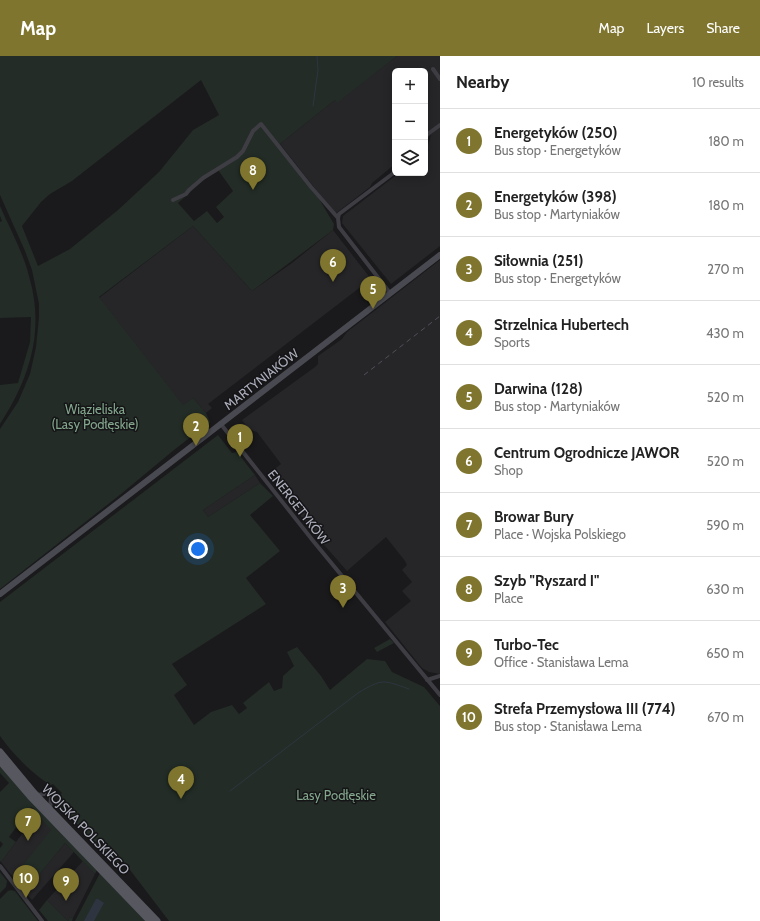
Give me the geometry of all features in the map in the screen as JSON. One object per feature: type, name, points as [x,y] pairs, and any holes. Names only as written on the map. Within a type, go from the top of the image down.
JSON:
[{"type":"main road","name":"MARTYNIAKÓW","points":[[0,594],[440,255]]},
{"type":"main road","name":"WOJSKA POLSKIEGO","points":[[0,752],[50,810],[157,921]]},
{"type":"main road","name":"WOJSKA POLSKIEGO","points":[[0,761],[30,796],[150,921]]},
{"type":"street","points":[[433,69],[440,79]]},
{"type":"street","points":[[173,200],[186,194],[203,178],[237,157],[248,143],[253,131],[261,124],[311,187],[338,218]]},
{"type":"street","points":[[428,134],[440,125]]},
{"type":"street","points":[[390,293],[339,226],[338,218],[339,214],[392,174]]},
{"type":"street","name":"ENERGETYKÓW","points":[[220,424],[314,542],[440,695]]},
{"type":"street","points":[[427,680],[440,676]]},
{"type":"street","points":[[37,795],[52,792],[50,810]]},
{"type":"street","points":[[0,866],[42,921]]},
{"type":"shaded area","points":[[397,56],[440,56],[440,246],[391,284],[342,223],[343,216],[395,176],[428,176],[428,146],[431,135],[428,138],[428,68],[392,68],[392,166],[372,183],[370,187],[335,214],[280,144],[335,100],[337,102]]},
{"type":"shaded area","points":[[193,226],[252,291],[292,263],[333,230],[371,279],[208,404],[212,408],[206,413],[193,398],[183,406],[99,298]]},
{"type":"shaded area","points":[[440,260],[440,674],[429,672],[422,668],[385,622],[411,601],[402,591],[412,582],[402,570],[407,565],[405,561],[386,537],[347,571],[318,538],[268,474],[281,464],[257,432],[249,429],[242,420],[315,367],[318,364],[318,356],[342,339],[347,332]]},
{"type":"shaded area","points":[[255,475],[260,483],[208,517],[203,510]]},
{"type":"shaded area","points":[[37,814],[52,830],[13,877],[1,862]]},
{"type":"shaded area","points":[[65,843],[74,852],[32,900],[25,892]]},
{"type":"shaded area","points":[[83,861],[95,874],[73,918],[70,917],[68,921],[47,900]]},
{"type":"shaded area","points":[[96,899],[104,903],[94,921],[84,921]]},
{"type":"green space","name":"Wiązieliska (Lasy Podłęskie)","points":[[0,56],[397,56],[337,103],[335,100],[280,144],[312,187],[334,224],[333,230],[252,291],[193,226],[99,297],[183,405],[193,398],[206,413],[210,422],[0,589],[0,429],[18,402],[30,374],[36,347],[39,304],[32,270],[0,195]],"holes":[[[201,80],[219,115],[193,130],[159,172],[118,210],[70,249],[38,266],[22,226],[41,202],[50,194],[72,181]],[[218,170],[233,191],[216,207],[224,217],[217,223],[207,211],[194,221],[178,203],[205,179]]]},
{"type":"green space","name":"Wiązieliska (Lasy Podłęskie)","points":[[0,206],[20,249],[29,276],[34,296],[35,334],[27,371],[11,407],[0,424],[0,385],[18,383],[30,342],[31,317],[0,318],[0,222],[2,221],[0,216]]},
{"type":"green space","name":"Lasy Podłęskie","points":[[218,435],[232,453],[237,452],[255,475],[203,510],[208,517],[260,483],[273,496],[250,515],[280,551],[246,578],[266,604],[172,664],[187,685],[174,695],[194,725],[211,712],[232,705],[239,714],[247,708],[243,703],[269,682],[274,691],[282,688],[283,676],[294,666],[287,652],[297,647],[321,676],[330,690],[367,659],[385,661],[392,672],[424,687],[440,706],[440,921],[169,921],[127,866],[121,860],[114,865],[59,804],[58,797],[62,793],[53,784],[51,785],[44,781],[30,770],[0,736],[0,602]]},
{"type":"green space","points":[[390,639],[394,643],[377,652],[374,648]]},
{"type":"green space","points":[[0,766],[97,870],[95,874],[65,843],[25,892],[13,877],[51,830],[31,807],[9,837],[16,842],[1,862],[0,861],[0,848],[3,844],[0,841],[0,792],[9,783],[0,773]]},
{"type":"green space","points":[[0,872],[7,881],[6,887],[0,893]]},
{"type":"green space","points":[[100,873],[146,921],[75,921]]},
{"type":"green space","points":[[11,890],[15,891],[38,921],[0,921],[0,899]]},
{"type":"green space","points":[[47,900],[68,921],[48,921],[39,910]]},
{"type":"green space","points":[[70,917],[73,918],[72,921],[68,921]]},
{"type":"waterway","points":[[313,106],[318,70],[317,56]]},
{"type":"waterway","points":[[230,791],[366,688],[378,683],[388,682],[409,689]]},
{"type":"railway","points":[[364,375],[440,316]]},
{"type":"place","name":"Szyb \"Ryszard I\"","points":[[253,190]]},
{"type":"place","name":"Centrum Ogrodnicze JAWOR","points":[[333,282]]},
{"type":"place","name":"Darwina (128)","points":[[373,309]]},
{"type":"place","name":"Energetyków (398)","points":[[196,446]]},
{"type":"place","name":"Energetyków (250)","points":[[240,457]]},
{"type":"place","name":"Siłownia (251)","points":[[343,608]]},
{"type":"place","name":"Strzelnica Hubertech","points":[[181,799]]},
{"type":"place","name":"Browar Bury","points":[[28,841]]},
{"type":"place","name":"Strefa Przemysłowa III (774)","points":[[26,898]]},
{"type":"place","name":"Turbo-Tec","points":[[66,901]]}]
